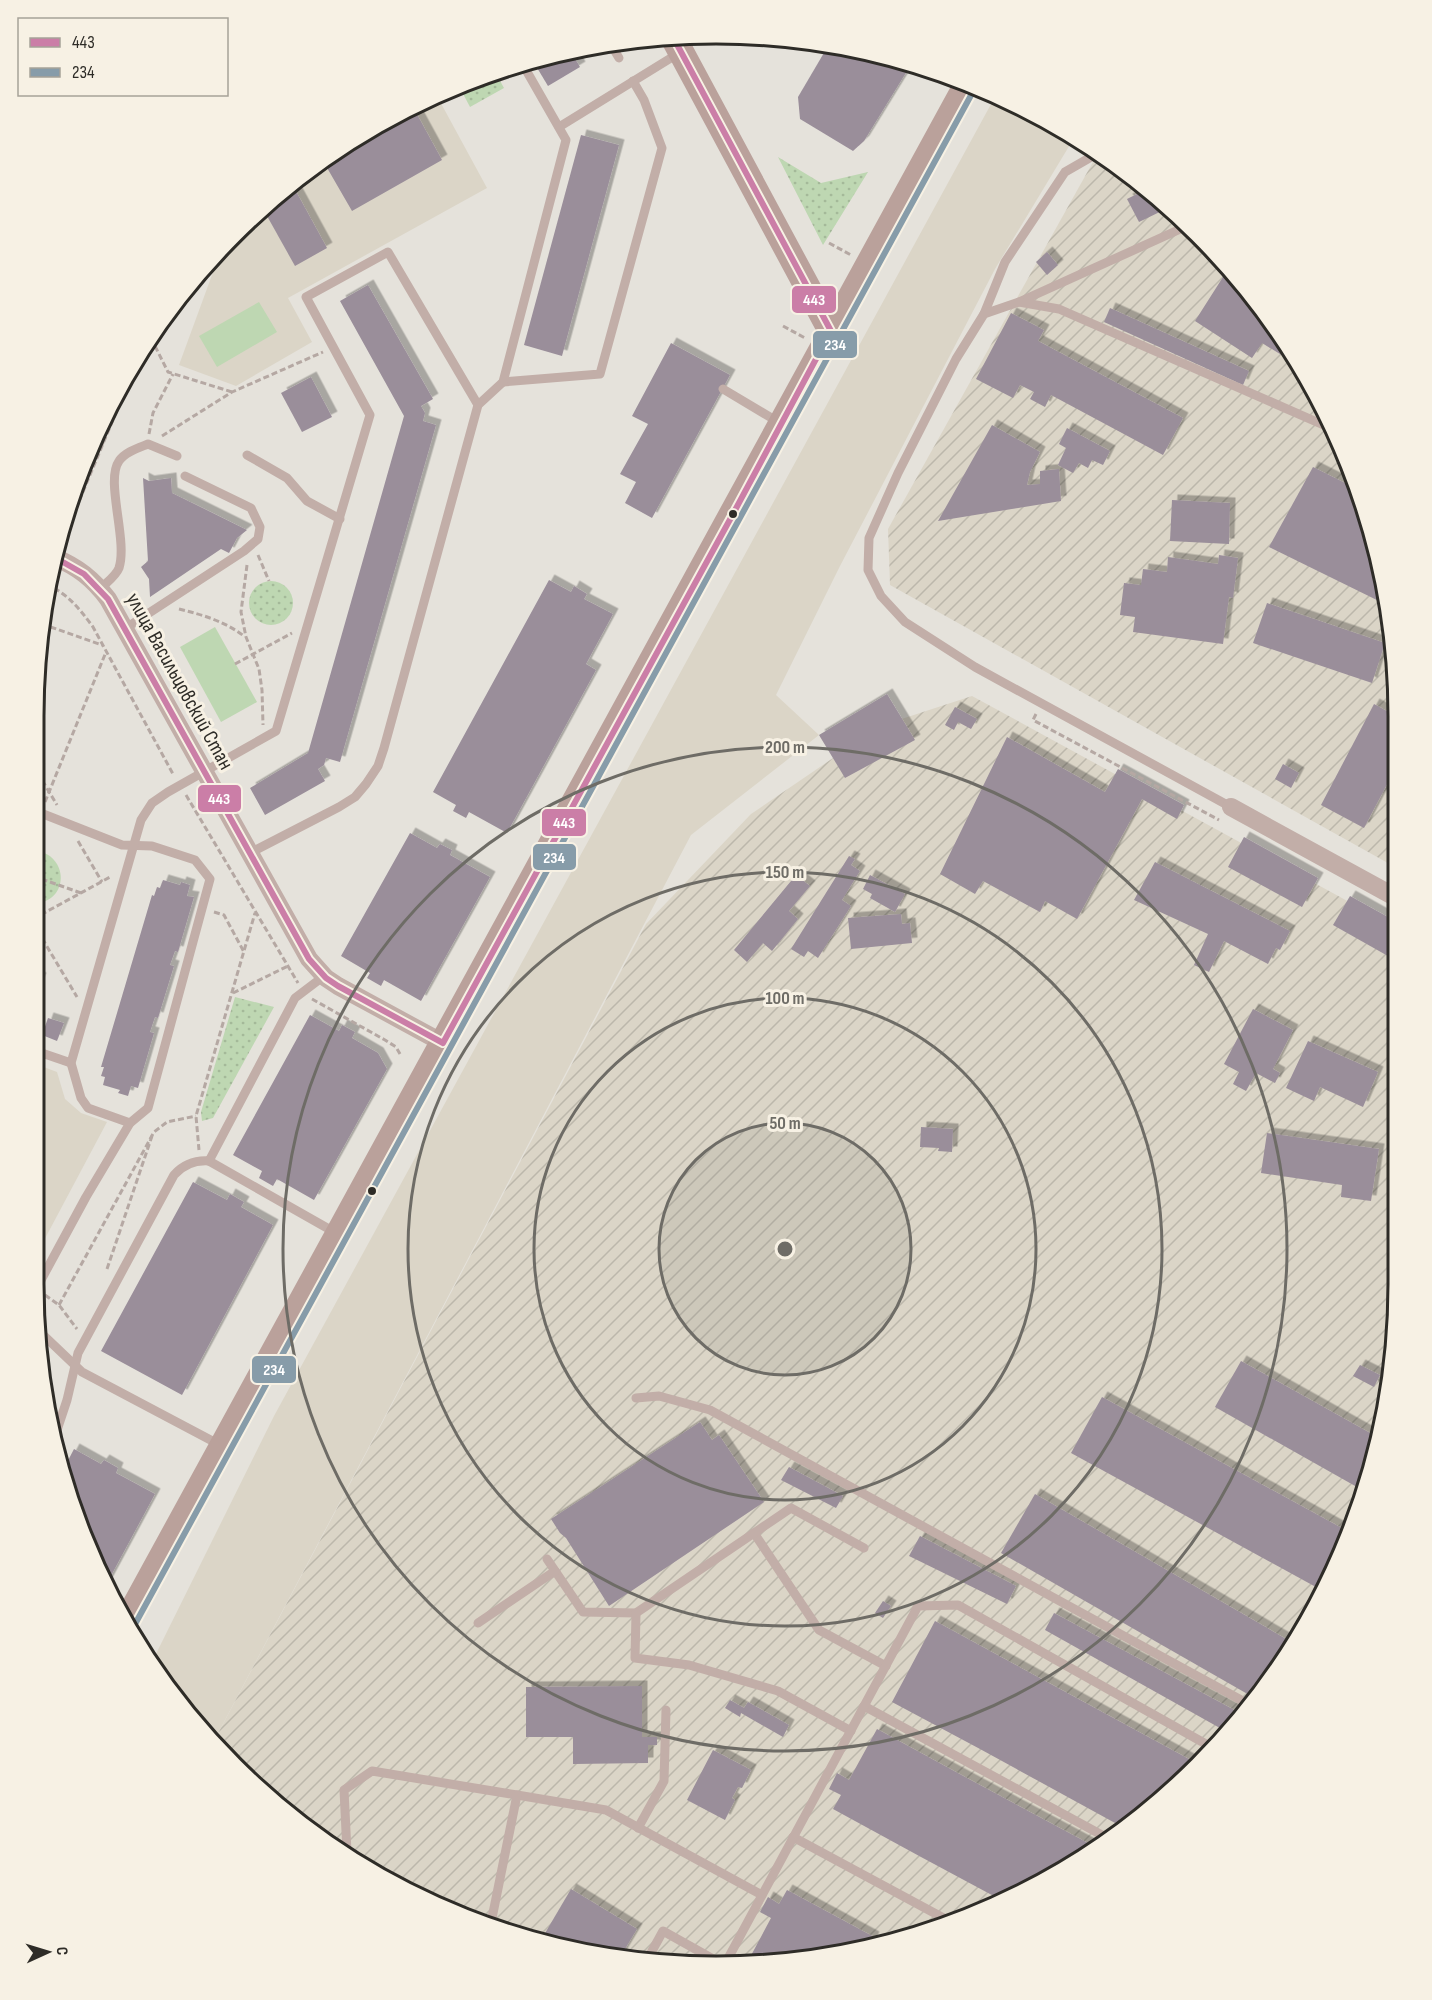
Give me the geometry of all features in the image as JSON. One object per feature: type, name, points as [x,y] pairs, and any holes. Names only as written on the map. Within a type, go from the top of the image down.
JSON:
[{"type":"street","points":[[677,45],[831,331]]},
{"type":"street","points":[[131,1614],[964,91]]},
{"type":"street","name":"улица Васильцовский Стан","points":[[62,560],[79,568],[100,589],[126,628],[309,959],[324,976],[338,986],[443,1043]]},
{"type":"street","points":[[1225,814],[1388,894]]},
{"type":"lane","points":[[559,128],[633,81],[677,45]]},
{"type":"lane","points":[[615,51],[620,58]]},
{"type":"lane","points":[[250,853],[347,802],[366,784],[378,766],[478,405],[503,382],[566,140],[526,71]]},
{"type":"lane","points":[[503,382],[600,374],[662,148],[644,100],[633,81]]},
{"type":"lane","points":[[1090,157],[1065,172],[1005,262],[984,314],[956,359],[898,473],[869,538],[868,570],[881,596],[905,622],[975,667],[1225,814]]},
{"type":"lane","points":[[984,314],[1019,302],[1180,229]]},
{"type":"lane","points":[[130,1123],[88,1108],[81,1098],[71,1063],[133,845],[145,810],[152,803],[276,730],[370,415],[306,297],[388,252],[478,405]]},
{"type":"lane","points":[[1019,302],[1059,309],[1321,424]]},
{"type":"lane","points":[[723,389],[781,424]]},
{"type":"lane","points":[[100,589],[116,574],[121,558],[115,479],[118,462],[124,456],[147,444],[177,456]]},
{"type":"lane","points":[[247,455],[287,478],[307,501],[340,519]]},
{"type":"lane","points":[[126,628],[258,539],[260,527],[251,508],[185,476]]},
{"type":"lane","points":[[44,815],[122,845],[152,846],[195,860],[210,879],[148,1108],[130,1123],[44,1274]]},
{"type":"lane","points":[[205,1161],[296,998],[324,976]]},
{"type":"lane","points":[[44,1054],[71,1063]]},
{"type":"lane","points":[[59,1426],[78,1353],[174,1175],[186,1165],[205,1161],[338,1234]]},
{"type":"lane","points":[[46,1338],[82,1372],[222,1446]]},
{"type":"lane","points":[[636,1398],[659,1396],[710,1410],[1243,1701]]},
{"type":"lane","points":[[547,1559],[583,1612],[636,1613],[791,1508],[864,1548]]},
{"type":"lane","points":[[754,1533],[819,1630],[886,1666]]},
{"type":"lane","points":[[478,1623],[555,1571]]},
{"type":"lane","points":[[728,1956],[918,1606],[958,1605],[1206,1744]]},
{"type":"lane","points":[[636,1613],[635,1658],[689,1665],[778,1691],[851,1731]]},
{"type":"lane","points":[[864,1706],[1101,1835]]},
{"type":"lane","points":[[638,1828],[664,1780],[666,1710]]},
{"type":"lane","points":[[347,1846],[344,1790],[372,1771],[606,1810],[762,1895]]},
{"type":"lane","points":[[492,1918],[517,1796]]},
{"type":"lane","points":[[793,1837],[942,1917]]},
{"type":"lane","points":[[651,1953],[663,1931],[708,1956]]},
{"type":"path","points":[[155,346],[165,368],[173,374],[232,392]]},
{"type":"path","points":[[147,444],[232,392],[333,347]]},
{"type":"path","points":[[147,444],[153,413],[173,374]]},
{"type":"path","points":[[77,506],[117,411]]},
{"type":"path","points":[[251,545],[269,581]]},
{"type":"path","points":[[251,545],[241,597],[241,612],[246,637],[259,669],[264,725],[258,741]]},
{"type":"path","points":[[55,589],[69,597],[78,606],[180,785],[304,990],[314,1000],[396,1047],[400,1054]]},
{"type":"path","points":[[158,607],[209,617],[228,625],[246,637]]},
{"type":"path","points":[[235,664],[308,625]]},
{"type":"path","points":[[49,627],[102,645]]},
{"type":"path","points":[[44,796],[106,652]]},
{"type":"path","points":[[1033,720],[1225,814]]},
{"type":"path","points":[[44,915],[118,873],[125,875]]},
{"type":"path","points":[[44,880],[81,893]]},
{"type":"path","points":[[202,908],[224,915],[244,952]]},
{"type":"path","points":[[205,1161],[196,1116],[256,912]]},
{"type":"path","points":[[44,940],[86,1011]]},
{"type":"path","points":[[232,994],[288,966]]},
{"type":"path","points":[[59,1305],[154,1132],[167,1122],[196,1116]]},
{"type":"path","points":[[106,1272],[154,1132]]},
{"type":"path","points":[[44,1296],[59,1305],[85,1340]]},
{"type":"shaded area","points":[[441,103],[487,188],[288,298],[312,342],[236,386],[179,365],[215,268],[240,240],[307,182],[342,157],[380,134]]},
{"type":"shaded area","points":[[991,103],[1070,145],[995,269],[840,566],[776,695],[819,735],[691,835],[217,1735],[182,1693],[155,1655],[274,1416]]},
{"type":"shaded area","points":[[1094,160],[1125,182],[1192,240],[1250,307],[1298,380],[1337,459],[1366,542],[1383,628],[1388,716],[1388,863],[890,585],[888,529]]},
{"type":"shaded area","points":[[972,696],[1388,923],[1387,1328],[1383,1372],[1366,1458],[1353,1500],[1319,1581],[1275,1658],[1250,1693],[1192,1760],[1159,1790],[1090,1843],[1052,1866],[1013,1887],[932,1921],[890,1934],[804,1951],[760,1955],[672,1955],[628,1951],[542,1934],[500,1921],[419,1887],[342,1843],[273,1790],[240,1760],[217,1735],[646,924],[751,814],[880,726]]},
{"type":"shaded area","points":[[44,1067],[57,1072],[65,1099],[81,1113],[107,1122],[44,1240]]},
{"type":"green space","points":[[499,79],[504,88],[470,107],[463,93]]},
{"type":"green space","points":[[778,157],[821,183],[868,172],[823,245]]},
{"type":"green space","points":[[259,302],[277,332],[217,367],[199,336]]},
{"type":"green space","points":[[271,581],[286,588],[293,603],[286,618],[271,625],[256,618],[249,603],[256,588]]},
{"type":"green space","points":[[215,627],[257,702],[221,722],[180,647]]},
{"type":"green space","points":[[44,853],[54,860],[61,878],[54,896],[45,901]]},
{"type":"green space","points":[[235,997],[274,1007],[213,1118],[202,1121],[201,1112]]},
{"type":"building","points":[[824,52],[907,71],[864,141],[853,151],[800,119],[798,97]]},
{"type":"building","points":[[575,58],[580,67],[548,86],[537,68]]},
{"type":"building","points":[[417,114],[442,160],[352,211],[327,168],[380,134]]},
{"type":"building","points":[[581,135],[619,145],[562,356],[524,345]]},
{"type":"building","points":[[296,191],[327,248],[295,266],[267,216]]},
{"type":"building","points":[[1139,193],[1161,212],[1139,222],[1127,199]]},
{"type":"building","points":[[1047,252],[1058,265],[1047,275],[1036,262]]},
{"type":"building","points":[[1224,275],[1250,307],[1284,356],[1262,343],[1252,358],[1195,321]]},
{"type":"building","points":[[368,285],[433,399],[421,406],[425,413],[423,421],[436,425],[340,762],[326,758],[324,765],[318,769],[325,781],[265,815],[250,788],[308,753],[404,416],[340,301]]},
{"type":"building","points":[[1110,308],[1249,371],[1243,385],[1104,322]]},
{"type":"building","points":[[1011,313],[1044,330],[1038,341],[1183,418],[1163,455],[1051,395],[1045,407],[1030,399],[1034,392],[1020,385],[1013,398],[976,379]]},
{"type":"building","points":[[671,343],[730,375],[652,518],[625,503],[636,482],[620,474],[648,424],[632,416]]},
{"type":"building","points":[[311,377],[332,417],[302,432],[281,393]]},
{"type":"building","points":[[992,425],[1040,452],[1030,472],[1027,485],[1040,484],[1040,471],[1059,469],[1061,501],[938,521]]},
{"type":"building","points":[[1067,428],[1110,451],[1103,465],[1092,460],[1088,468],[1079,463],[1073,473],[1058,465],[1066,448],[1059,444]]},
{"type":"building","points":[[1313,467],[1347,484],[1366,542],[1379,601],[1269,547]]},
{"type":"building","points":[[143,478],[149,481],[171,478],[172,493],[247,530],[237,538],[229,553],[221,549],[150,597],[149,579],[141,567],[148,561]]},
{"type":"building","points":[[1172,500],[1230,503],[1229,544],[1170,541]]},
{"type":"building","points":[[1219,555],[1238,558],[1233,598],[1229,597],[1223,644],[1133,632],[1135,617],[1120,615],[1124,583],[1141,585],[1143,569],[1167,572],[1168,557],[1218,564]]},
{"type":"building","points":[[549,580],[571,592],[574,586],[587,594],[584,599],[613,614],[586,664],[596,670],[507,833],[469,812],[466,818],[453,811],[456,805],[433,792]]},
{"type":"building","points":[[1267,603],[1385,645],[1372,683],[1253,643]]},
{"type":"building","points":[[887,694],[915,740],[845,778],[819,735]]},
{"type":"building","points":[[1374,704],[1388,712],[1388,782],[1364,828],[1321,805]]},
{"type":"building","points":[[955,707],[977,719],[971,729],[958,722],[954,730],[945,725]]},
{"type":"building","points":[[1007,737],[1105,792],[1118,769],[1184,805],[1177,819],[1142,799],[1077,919],[1045,901],[1040,912],[983,881],[975,894],[940,874]]},
{"type":"building","points":[[1283,764],[1299,773],[1291,788],[1275,779]]},
{"type":"building","points":[[410,833],[437,848],[440,844],[452,850],[450,855],[490,877],[421,1001],[384,980],[381,986],[367,978],[370,973],[341,956]]},
{"type":"building","points":[[1244,837],[1318,878],[1302,907],[1228,867]]},
{"type":"building","points":[[849,856],[855,859],[851,865],[860,871],[842,900],[851,906],[818,958],[808,951],[804,957],[791,949]]},
{"type":"building","points":[[1155,862],[1290,931],[1280,950],[1276,948],[1268,964],[1224,941],[1209,972],[1194,965],[1208,934],[1134,900]]},
{"type":"building","points":[[796,875],[810,886],[789,911],[798,919],[772,951],[763,943],[747,962],[734,950]]},
{"type":"building","points":[[870,875],[905,894],[895,912],[870,898],[872,894],[863,889]]},
{"type":"building","points":[[163,880],[180,885],[181,882],[190,885],[187,896],[194,897],[178,952],[175,951],[170,965],[174,966],[158,1018],[155,1017],[150,1032],[154,1033],[138,1088],[131,1086],[128,1096],[118,1093],[120,1090],[103,1085],[105,1077],[101,1076],[104,1067],[101,1067],[152,895],[154,896],[157,887],[160,888]]},
{"type":"building","points":[[1350,896],[1388,917],[1388,956],[1333,925]]},
{"type":"building","points":[[901,914],[902,924],[910,923],[912,943],[851,949],[848,918]]},
{"type":"building","points":[[1253,1009],[1293,1030],[1273,1069],[1280,1073],[1275,1083],[1256,1073],[1246,1091],[1233,1084],[1239,1072],[1224,1064]]},
{"type":"building","points":[[310,1015],[339,1031],[342,1025],[355,1032],[352,1038],[378,1053],[387,1069],[314,1200],[277,1179],[273,1186],[259,1178],[262,1171],[233,1155]]},
{"type":"building","points":[[48,1018],[64,1023],[57,1041],[44,1036]]},
{"type":"building","points":[[1308,1041],[1378,1072],[1363,1107],[1320,1087],[1314,1101],[1286,1088]]},
{"type":"building","points":[[921,1127],[953,1129],[952,1152],[938,1151],[939,1148],[920,1147]]},
{"type":"building","points":[[1267,1133],[1379,1149],[1371,1201],[1341,1197],[1342,1185],[1261,1173]]},
{"type":"building","points":[[193,1182],[227,1200],[230,1194],[244,1202],[241,1207],[273,1225],[182,1395],[101,1351]]},
{"type":"building","points":[[1241,1361],[1372,1434],[1357,1487],[1215,1407]]},
{"type":"building","points":[[1360,1365],[1380,1375],[1374,1387],[1353,1376]]},
{"type":"building","points":[[1102,1397],[1342,1528],[1316,1587],[1071,1453]]},
{"type":"building","points":[[700,1422],[712,1440],[719,1435],[764,1502],[609,1606],[566,1538],[551,1519]]},
{"type":"building","points":[[74,1449],[101,1464],[104,1460],[118,1468],[116,1473],[155,1494],[111,1576],[79,1500],[67,1462]]},
{"type":"building","points":[[789,1467],[843,1496],[836,1508],[781,1480]]},
{"type":"building","points":[[1035,1494],[1286,1639],[1249,1695],[1001,1553]]},
{"type":"building","points":[[920,1536],[1016,1586],[1007,1604],[909,1556]]},
{"type":"building","points":[[883,1601],[891,1606],[883,1618],[875,1613]]},
{"type":"building","points":[[1054,1613],[1235,1711],[1221,1728],[1045,1630]]},
{"type":"building","points":[[935,1621],[1191,1760],[1117,1824],[892,1702]]},
{"type":"building","points":[[642,1686],[642,1737],[657,1737],[657,1745],[648,1745],[648,1763],[573,1764],[573,1737],[526,1737],[526,1687]]},
{"type":"building","points":[[730,1700],[744,1708],[748,1702],[789,1725],[783,1737],[741,1713],[740,1717],[725,1708]]},
{"type":"building","points":[[877,1729],[1089,1844],[1052,1866],[993,1896],[833,1809],[841,1795],[829,1789],[837,1773],[849,1780]]},
{"type":"building","points":[[713,1750],[751,1770],[742,1788],[738,1787],[732,1798],[735,1800],[725,1820],[687,1800]]},
{"type":"building","points":[[571,1889],[637,1929],[624,1950],[544,1935]]},
{"type":"building","points":[[787,1890],[874,1937],[804,1951],[751,1955],[771,1918],[760,1912],[768,1897],[779,1904]]},
{"type":"transit line","name":"443","points":[[62,561],[84,574],[108,599],[309,959],[326,978],[338,986],[443,1043],[831,331],[677,45]]},
{"type":"transit line","name":"234","points":[[136,1623],[971,94]]}]
